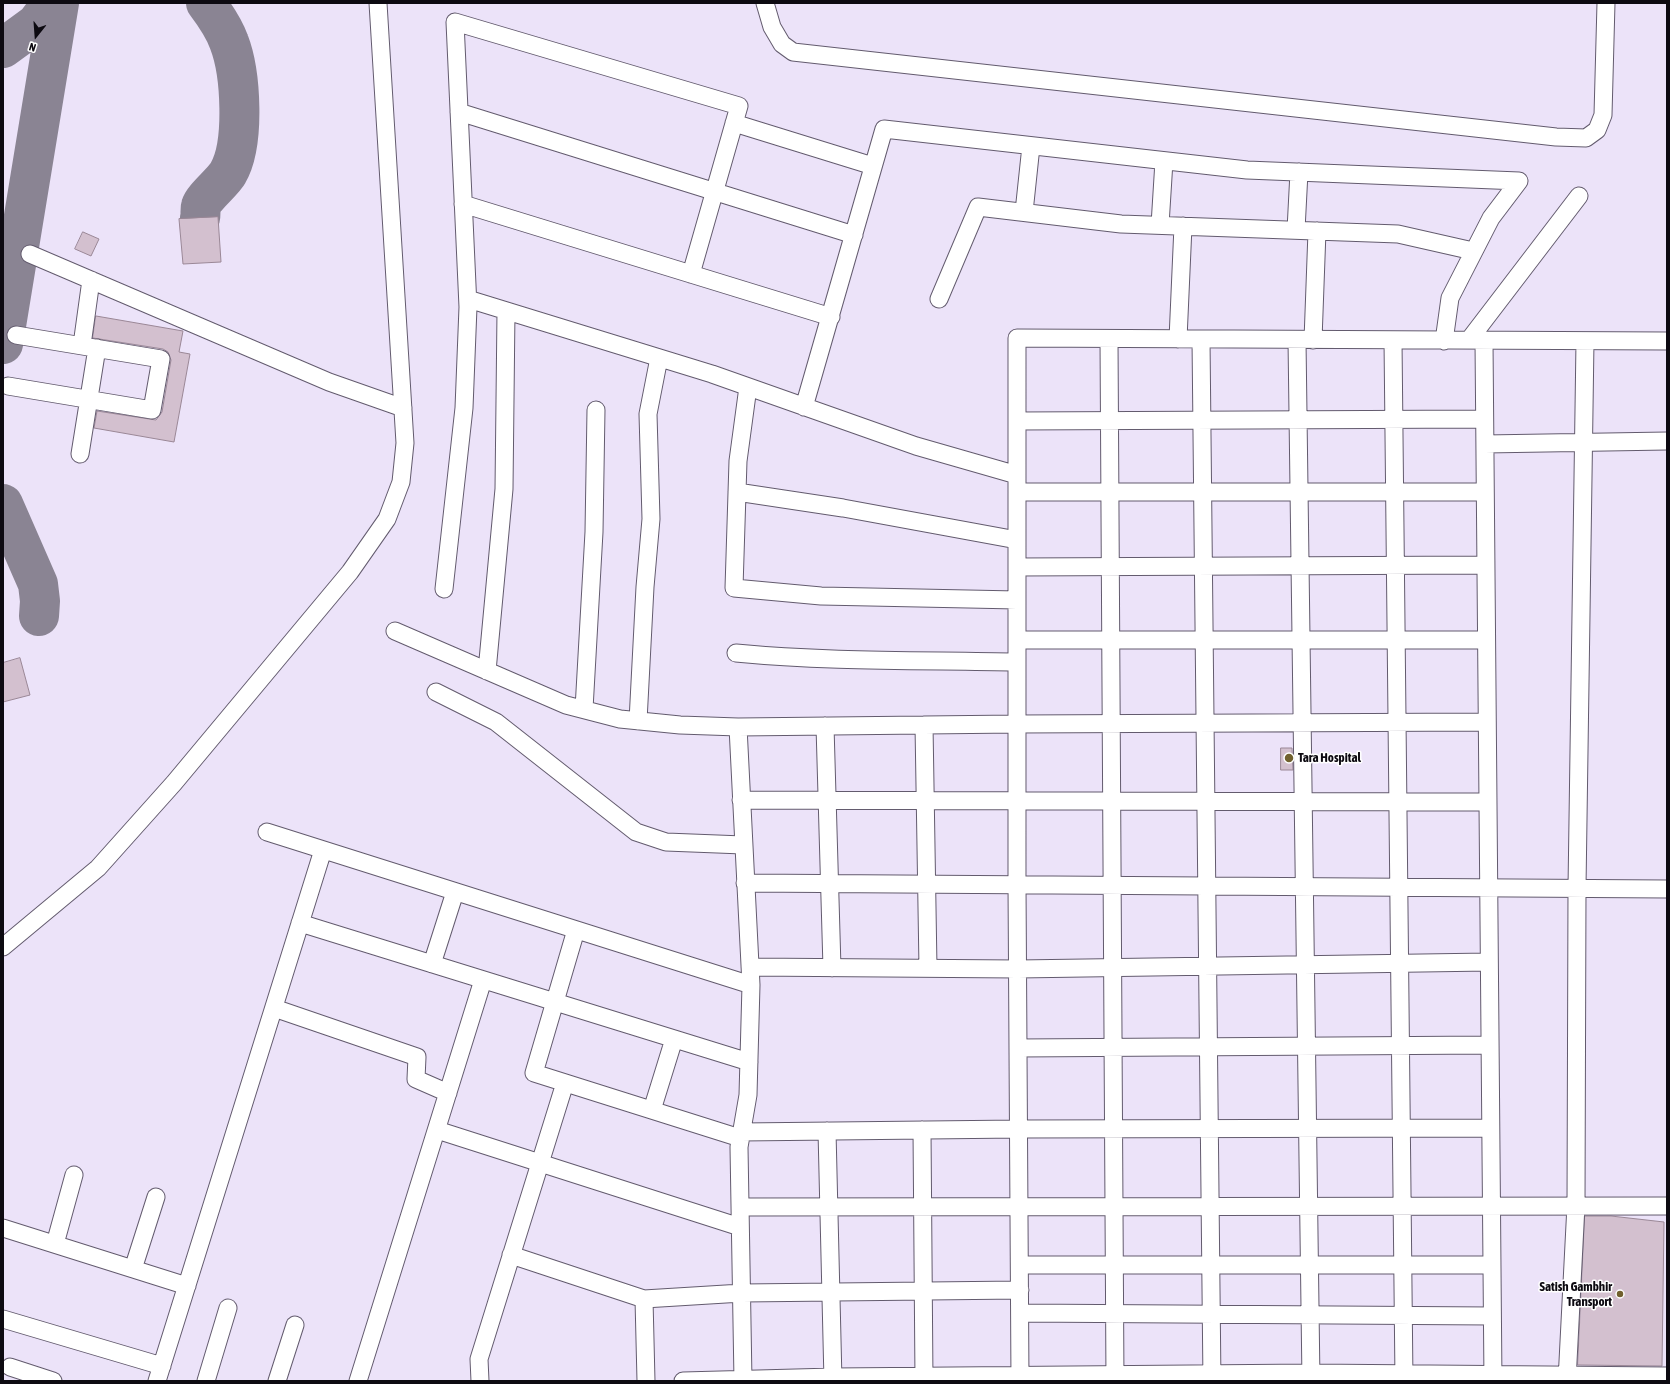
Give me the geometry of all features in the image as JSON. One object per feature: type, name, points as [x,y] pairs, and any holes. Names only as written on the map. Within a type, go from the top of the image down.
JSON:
[{"type":"street","points":[[3,947],[98,868],[179,777],[350,572],[387,520],[401,482],[405,443],[378,3]]},
{"type":"street","points":[[765,3],[772,27],[782,44],[793,52],[1556,137],[1586,138],[1597,130],[1603,115],[1606,3]]},
{"type":"street","points":[[444,589],[464,408],[468,299],[455,22],[739,106],[691,274]]},
{"type":"street","points":[[459,112],[854,235]]},
{"type":"street","points":[[734,123],[873,166]]},
{"type":"street","points":[[804,407],[884,129],[1247,170],[1519,181],[1491,218],[1450,298],[1444,340]]},
{"type":"street","points":[[1024,212],[1032,146]]},
{"type":"street","points":[[1160,225],[1164,161]]},
{"type":"street","points":[[1296,230],[1299,172]]},
{"type":"street","points":[[1493,1378],[1485,444],[1476,341],[1579,196]]},
{"type":"street","points":[[463,204],[831,317]]},
{"type":"street","points":[[939,299],[978,207],[1121,224],[1398,234],[1473,251]]},
{"type":"street","points":[[1178,339],[1183,226]]},
{"type":"street","points":[[1311,1377],[1298,420],[1317,231]]},
{"type":"street","points":[[30,254],[329,382],[403,408]]},
{"type":"street","points":[[80,454],[89,399],[91,280]]},
{"type":"street","points":[[468,299],[748,387],[916,446],[1017,475]]},
{"type":"street","points":[[487,670],[504,489],[506,311]]},
{"type":"street","points":[[8,386],[152,410],[161,359],[16,335]]},
{"type":"street","points":[[1020,1378],[1017,884],[1017,338],[1667,341]]},
{"type":"street","points":[[1110,339],[1115,1378]]},
{"type":"street","points":[[1201,339],[1212,1378]]},
{"type":"street","points":[[1393,340],[1404,1377]]},
{"type":"street","points":[[1567,1378],[1576,1206],[1578,888],[1585,341]]},
{"type":"street","points":[[638,721],[644,587],[651,519],[648,414],[659,358]]},
{"type":"street","points":[[748,387],[738,461],[734,588],[821,596],[1017,600]]},
{"type":"street","points":[[584,710],[594,532],[596,410]]},
{"type":"street","points":[[1017,421],[1484,419]]},
{"type":"street","points":[[1485,444],[1667,441]]},
{"type":"street","points":[[737,492],[843,508],[1017,540]]},
{"type":"street","points":[[1017,492],[1485,492]]},
{"type":"street","points":[[1017,567],[1486,565]]},
{"type":"street","points":[[395,631],[566,705],[620,719],[680,725],[738,727],[1487,722]]},
{"type":"street","points":[[1017,640],[1486,640]]},
{"type":"street","points":[[736,653],[772,657],[1017,662]]},
{"type":"street","points":[[436,692],[496,722],[636,832],[666,842],[743,845]]},
{"type":"street","points":[[924,725],[928,968]]},
{"type":"street","points":[[825,726],[832,968]]},
{"type":"street","points":[[738,727],[751,984],[748,1095],[739,1147],[743,1380]]},
{"type":"street","points":[[741,800],[1488,802]]},
{"type":"street","points":[[267,832],[751,984]]},
{"type":"street","points":[[3,1319],[159,1374],[323,850]]},
{"type":"street","points":[[745,883],[1667,889]]},
{"type":"street","points":[[432,964],[455,892]]},
{"type":"street","points":[[300,923],[749,1062]]},
{"type":"street","points":[[576,930],[534,1073],[652,1110],[741,1135],[827,1131],[1019,1129],[1490,1128]]},
{"type":"street","points":[[750,968],[1018,969],[1489,962]]},
{"type":"street","points":[[358,1381],[483,980]]},
{"type":"street","points":[[274,1008],[417,1057],[416,1079],[448,1093]]},
{"type":"street","points":[[652,1110],[674,1039]]},
{"type":"street","points":[[1018,1048],[1490,1045]]},
{"type":"street","points":[[480,1381],[479,1359],[565,1083]]},
{"type":"street","points":[[436,1130],[740,1227]]},
{"type":"street","points":[[922,1130],[924,1379]]},
{"type":"street","points":[[827,1131],[833,1379]]},
{"type":"street","points":[[54,1244],[74,1175]]},
{"type":"street","points":[[133,1269],[156,1196]]},
{"type":"street","points":[[740,1207],[1667,1206]]},
{"type":"street","points":[[3,1228],[187,1286]]},
{"type":"street","points":[[512,1255],[644,1298],[742,1293],[1020,1290]]},
{"type":"street","points":[[1020,1265],[1492,1265]]},
{"type":"street","points":[[644,1298],[646,1381]]},
{"type":"street","points":[[206,1381],[228,1308]]},
{"type":"street","points":[[1020,1313],[1492,1316]]},
{"type":"street","points":[[278,1381],[295,1325]]},
{"type":"street","points":[[10,1367],[53,1381]]},
{"type":"street","points":[[683,1381],[1311,1377],[1567,1378],[1667,1376]]},
{"type":"building","points":[[218,217],[221,262],[183,264],[179,219]]},
{"type":"building","points":[[83,232],[99,239],[91,256],[75,249]]},
{"type":"building","points":[[96,316],[183,331],[179,352],[190,354],[174,442],[94,428],[97,411],[156,420],[162,412],[171,360],[168,352],[163,349],[93,338]]},
{"type":"building","points":[[20,658],[30,695],[3,702],[3,663]]},
{"type":"building","points":[[1281,748],[1292,748],[1293,770],[1281,770]]},
{"type":"building","name":"Satish Gambhir Transport","points":[[1585,1216],[1611,1216],[1664,1222],[1662,1366],[1578,1365]]},
{"type":"taxiway","points":[[3,48],[36,24],[52,3]]},
{"type":"taxiway","points":[[3,344],[59,3]]},
{"type":"taxiway","points":[[200,218],[203,203],[228,173],[237,145],[239,127],[238,89],[233,55],[225,32],[206,3]]},
{"type":"taxiway","points":[[3,504],[38,584],[40,601],[39,616]]},
{"type":"place","name":"Tara Hospital","points":[[1289,758]]},
{"type":"place","name":"Satish Gambhir Transport","points":[[1620,1294]]}]
